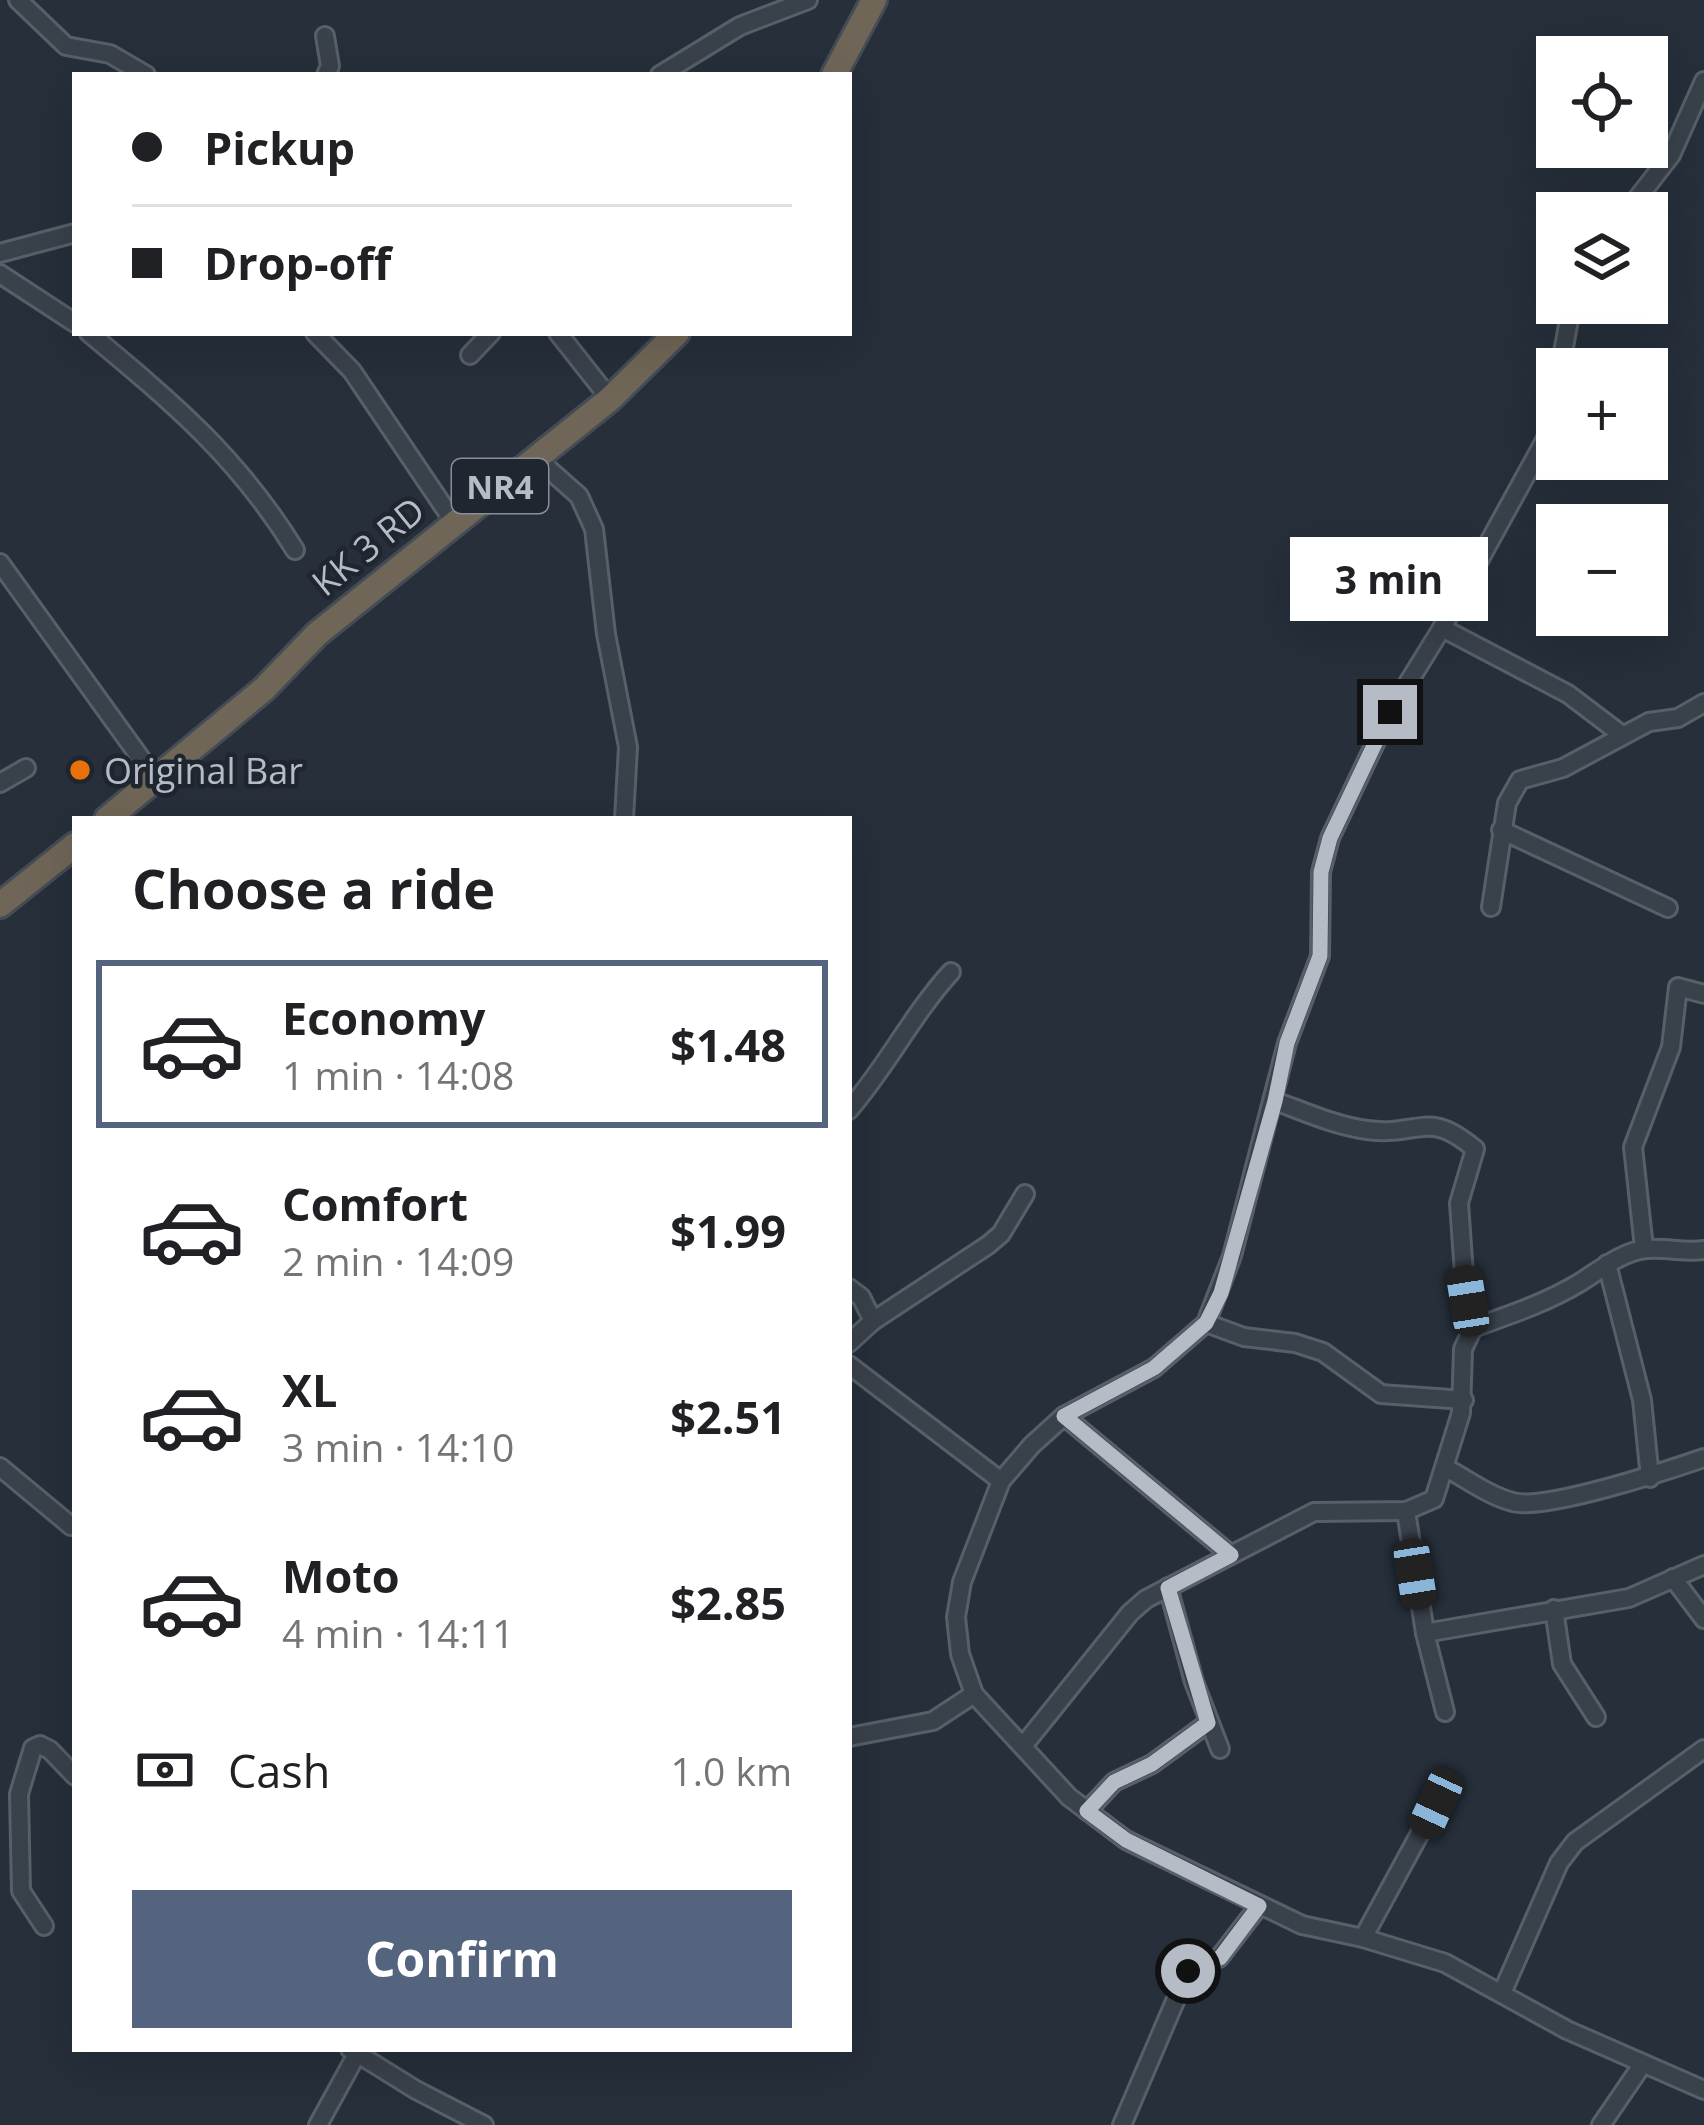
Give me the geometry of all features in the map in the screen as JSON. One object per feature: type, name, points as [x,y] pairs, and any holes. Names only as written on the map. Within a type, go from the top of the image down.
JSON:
[{"type":"highway","points":[[836,72],[874,0]]},
{"type":"highway","name":"KK 3 RD","points":[[123,814],[155,778],[264,689],[317,634],[610,399],[673,336]]},
{"type":"highway","points":[[0,905],[72,847]]},
{"type":"street","points":[[18,0],[66,46],[110,54],[141,72]]},
{"type":"street","points":[[665,72],[740,26],[808,0]]},
{"type":"street","points":[[325,36],[331,66],[328,72]]},
{"type":"street","points":[[1642,192],[1671,155],[1704,81]]},
{"type":"street","points":[[0,253],[72,234]]},
{"type":"street","points":[[0,274],[72,321]]},
{"type":"street","points":[[92,336],[218,445],[251,483],[295,550]]},
{"type":"street","points":[[318,336],[352,371],[454,522]]},
{"type":"street","points":[[470,355],[488,336]]},
{"type":"street","points":[[560,336],[610,399]]},
{"type":"street","points":[[1536,457],[1390,712],[1330,838],[1321,872],[1320,956],[1287,1043],[1232,1256],[1206,1323],[1154,1368],[1064,1416],[1000,1481],[962,1582],[956,1617],[960,1654],[974,1694],[1087,1811],[1126,1840],[1302,1925],[1445,1963],[1567,2030],[1704,2090]]},
{"type":"street","points":[[536,458],[579,496],[594,529],[606,634],[628,747],[625,816]]},
{"type":"street","points":[[0,563],[155,778]]},
{"type":"street","points":[[1442,628],[1568,694],[1622,735]]},
{"type":"street","points":[[1491,907],[1507,803],[1520,780],[1563,768],[1648,722],[1678,718],[1704,703]]},
{"type":"street","points":[[0,783],[26,768]]},
{"type":"street","points":[[1501,830],[1668,908]]},
{"type":"street","points":[[852,1106],[881,1072],[916,1013],[951,972]]},
{"type":"street","points":[[1644,1248],[1634,1168],[1637,1128],[1671,1047],[1678,987],[1704,994]]},
{"type":"street","points":[[1023,1746],[1146,1598],[1315,1512],[1406,1511],[1434,1499],[1464,1400],[1463,1349],[1473,1328],[1459,1203],[1475,1149],[1452,1130],[1439,1126],[1370,1131],[1275,1101]]},
{"type":"street","points":[[852,1340],[873,1321],[988,1245],[1001,1234],[1025,1194]]},
{"type":"street","points":[[1473,1328],[1532,1307],[1644,1248],[1679,1253],[1704,1250]]},
{"type":"street","points":[[1607,1264],[1642,1400],[1650,1478]]},
{"type":"street","points":[[852,1290],[861,1297],[873,1321]]},
{"type":"street","points":[[1206,1323],[1323,1352],[1381,1394],[1464,1400]]},
{"type":"street","points":[[852,1367],[1000,1481]]},
{"type":"street","points":[[1064,1416],[1231,1555]]},
{"type":"street","points":[[1446,1468],[1505,1500],[1527,1504],[1650,1478],[1704,1458]]},
{"type":"street","points":[[0,1467],[70,1526]]},
{"type":"street","points":[[1406,1511],[1425,1633],[1445,1712]]},
{"type":"street","points":[[1425,1633],[1629,1598],[1704,1565]]},
{"type":"street","points":[[1672,1578],[1704,1619]]},
{"type":"street","points":[[1168,1588],[1220,1749]]},
{"type":"street","points":[[1554,1609],[1562,1664],[1595,1717]]},
{"type":"street","points":[[852,1737],[933,1720],[974,1694]]},
{"type":"street","points":[[1087,1811],[1114,1782],[1152,1764],[1208,1723]]},
{"type":"street","points":[[44,1926],[21,1891],[20,1794],[33,1748],[40,1745],[72,1772]]},
{"type":"street","points":[[1502,1994],[1559,1863],[1575,1842],[1704,1749]]},
{"type":"street","points":[[1363,1938],[1436,1804]]},
{"type":"street","points":[[1122,2125],[1188,1971],[1198,1963],[1220,1958],[1259,1906]]},
{"type":"street","points":[[318,2125],[354,2052],[484,2125]]},
{"type":"street","points":[[1601,2125],[1642,2065]]},
{"type":"place","name":"Original Bar","points":[[80,770]]},
{"type":"route","points":[[1188,1971],[1198,1963],[1220,1958],[1259,1906],[1126,1840],[1087,1811],[1114,1782],[1152,1764],[1208,1723],[1168,1588],[1231,1555],[1064,1416],[1154,1368],[1206,1323],[1221,1293],[1287,1043],[1320,956],[1321,872],[1330,838],[1390,712]]}]
